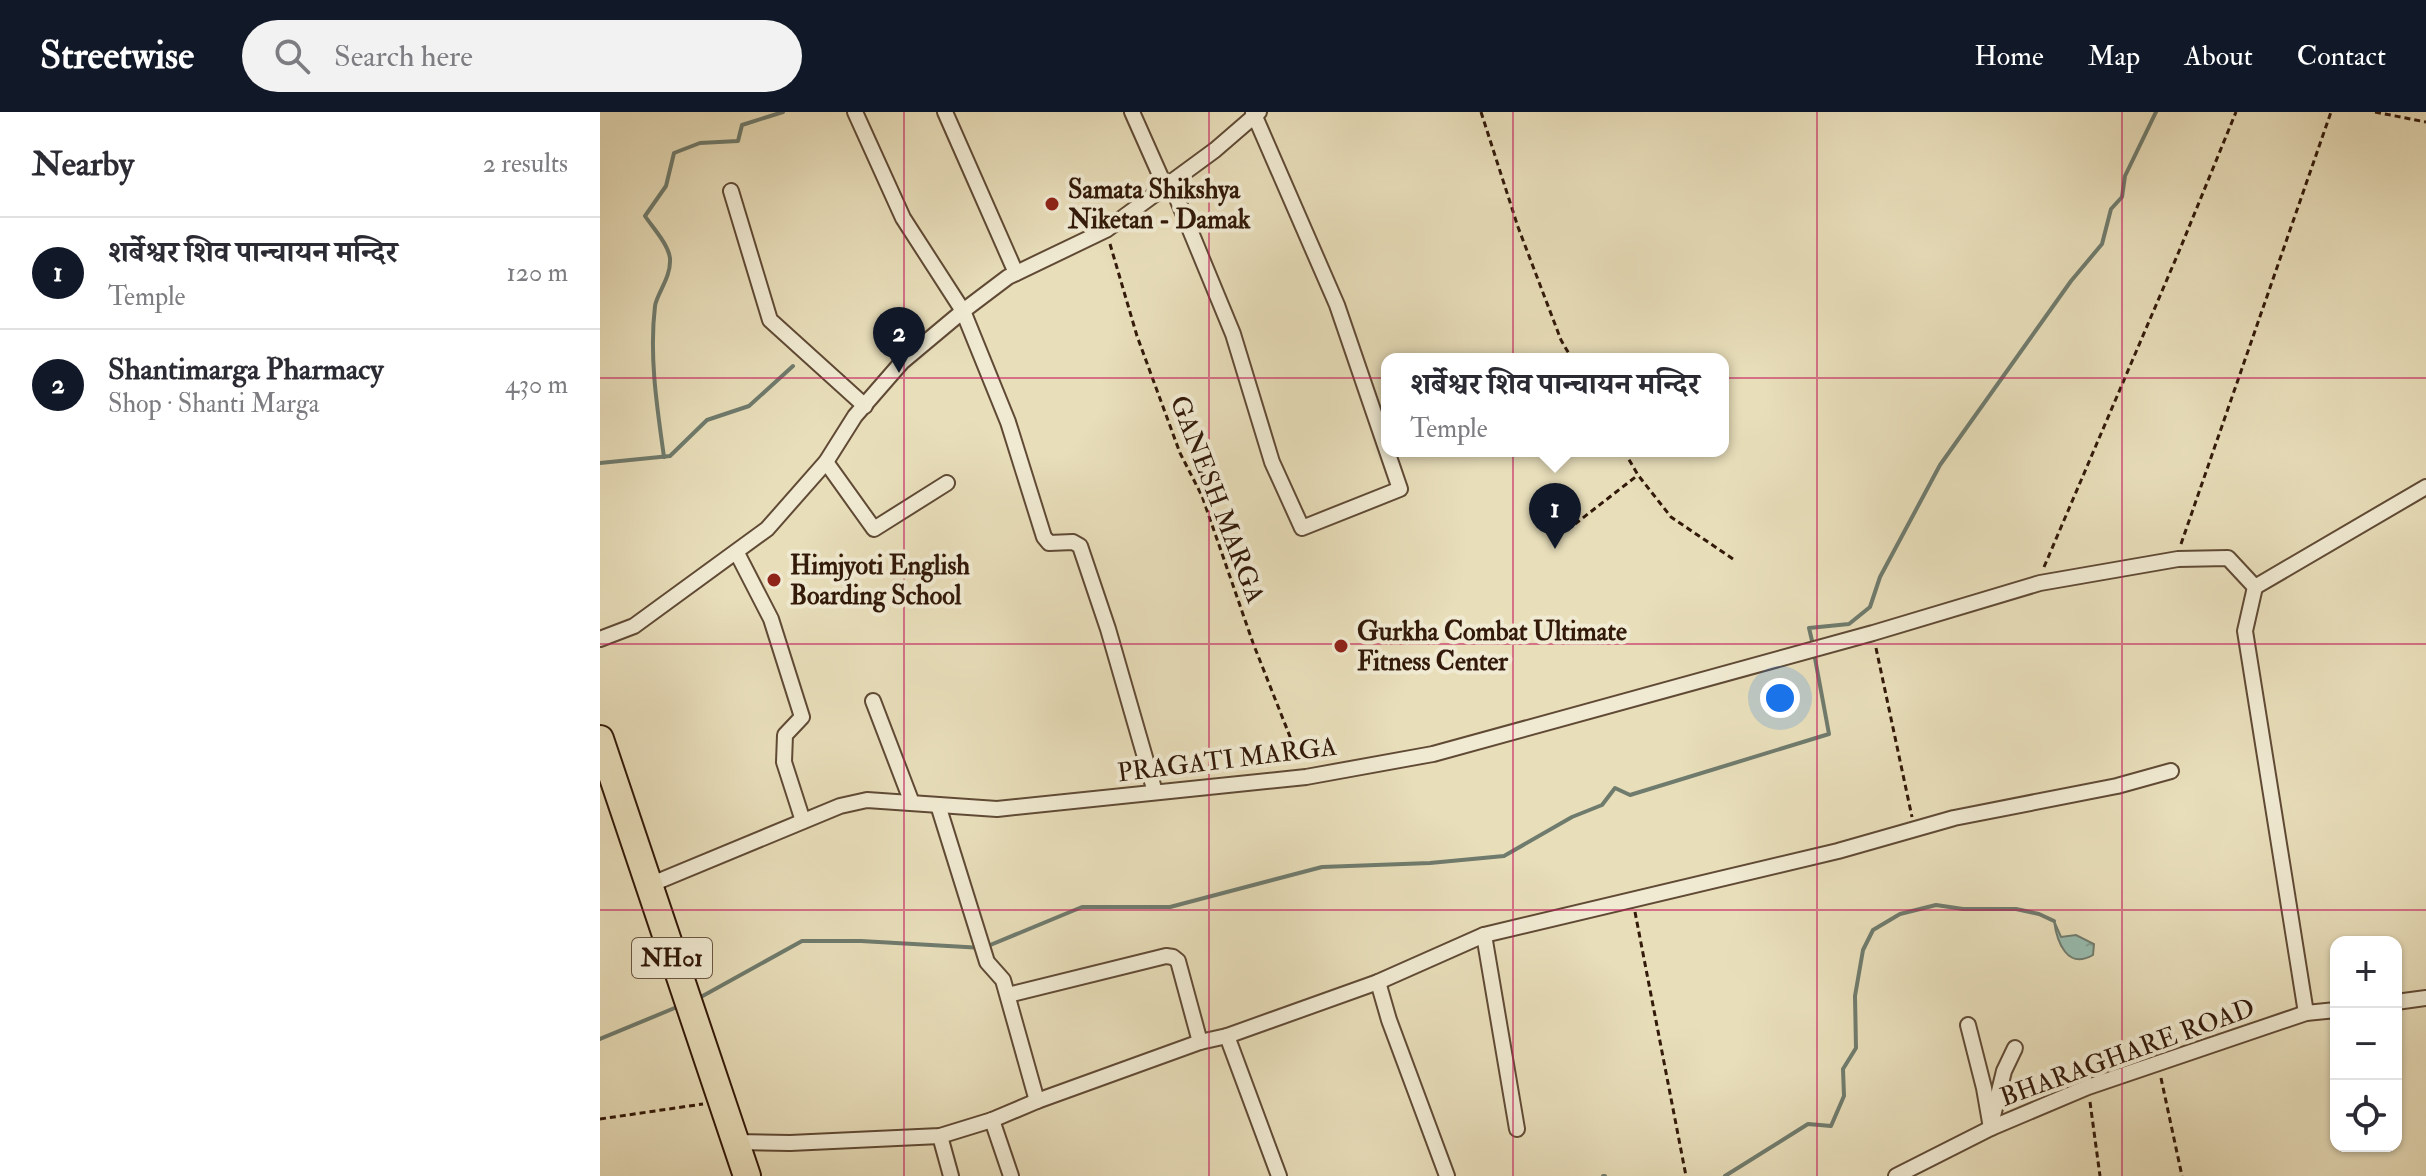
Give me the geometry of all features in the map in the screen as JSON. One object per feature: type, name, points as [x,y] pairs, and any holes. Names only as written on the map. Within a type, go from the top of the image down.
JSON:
[{"type":"highway","name":"NH01","points":[[602,749],[747,1176]]},
{"type":"street","points":[[855,112],[903,218],[963,311],[1008,422],[1044,537],[1049,543],[1073,542],[1080,546],[1108,629],[1155,792]]},
{"type":"street","points":[[945,112],[1016,273]]},
{"type":"street","points":[[1132,112],[1164,184]]},
{"type":"street","points":[[600,639],[634,626],[767,529],[826,462],[865,406],[902,362],[963,311],[1016,273],[1106,230],[1215,150],[1256,113],[1337,305],[1381,434]]},
{"type":"street","points":[[731,191],[770,320],[865,406]]},
{"type":"street","points":[[1176,196],[1233,334],[1272,462],[1302,528],[1400,489],[1389,457]]},
{"type":"street","points":[[826,462],[874,529],[947,483]]},
{"type":"street","points":[[2306,1013],[2245,631],[2255,587],[2426,487]]},
{"type":"street","points":[[737,553],[771,619],[802,717],[785,735],[784,762],[803,821]]},
{"type":"street","name":"PRAGATI MARGA","points":[[647,886],[840,806],[867,800],[997,809],[1306,777],[1433,754],[1873,633],[2040,583],[2178,559],[2228,558],[2255,587]]},
{"type":"street","points":[[873,701],[912,803]]},
{"type":"street","points":[[734,1142],[790,1143],[940,1136],[992,1120],[1200,1042],[1227,1036],[1378,982],[1484,935],[1838,851],[1954,818],[2117,786],[2171,771]]},
{"type":"street","points":[[938,805],[987,962],[1003,980],[1037,1101]]},
{"type":"street","points":[[1484,935],[1517,1129]]},
{"type":"street","points":[[1008,995],[1166,956],[1173,957],[1178,961],[1200,1042]]},
{"type":"street","points":[[1378,982],[1447,1176]]},
{"type":"street","points":[[2402,1001],[2426,998]]},
{"type":"street","name":"BHARAGHARE ROAD","points":[[1896,1176],[1991,1128],[2088,1087],[2306,1013],[2330,1011]]},
{"type":"street","points":[[1968,1025],[1991,1128]]},
{"type":"street","points":[[1227,1036],[1279,1176]]},
{"type":"street","points":[[1991,1128],[2004,1071],[2015,1048]]},
{"type":"street","points":[[992,1120],[1011,1176]]},
{"type":"street","points":[[940,1136],[951,1176]]},
{"type":"path","points":[[1481,112],[1524,241],[1569,353]]},
{"type":"path","points":[[2040,583],[2060,526],[2236,112]]},
{"type":"path","points":[[2178,559],[2183,536],[2331,112]]},
{"type":"path","points":[[2375,112],[2426,122]]},
{"type":"path","name":"GANESH MARGA","points":[[1106,230],[1137,336],[1180,453],[1202,496],[1253,643],[1306,777]]},
{"type":"path","points":[[1628,457],[1671,517],[1736,561]]},
{"type":"path","points":[[1575,524],[1638,475]]},
{"type":"path","points":[[1873,633],[1915,828]]},
{"type":"path","points":[[1634,900],[1636,928],[1686,1176]]},
{"type":"path","points":[[2158,1065],[2182,1176]]},
{"type":"path","points":[[2088,1087],[2100,1176]]},
{"type":"path","points":[[600,1119],[721,1101]]},
{"type":"water","points":[[2054,921],[2061,937],[2076,935],[2094,944],[2093,955],[2076,959],[2065,952]]},
{"type":"waterway","points":[[664,457],[655,382],[653,325],[655,306],[670,259],[664,242],[645,216],[666,186],[674,153],[700,143],[738,141],[742,125],[783,112]]},
{"type":"waterway","points":[[1813,645],[1809,628],[1849,624],[1870,607],[1880,577],[1940,465],[2071,281],[2102,244],[2111,209],[2122,197],[2125,176],[2156,112]]},
{"type":"waterway","points":[[600,463],[670,456],[707,420],[749,406],[793,366]]},
{"type":"waterway","points":[[699,998],[802,941],[983,948],[1082,907],[1170,907],[1322,867],[1430,863],[1504,856],[1572,817],[1602,805],[1615,788],[1630,795],[1829,734],[1814,653]]},
{"type":"waterway","points":[[1725,1176],[1808,1124],[1831,1126],[1844,1096],[1843,1069],[1856,1048],[1855,996],[1863,950],[1873,930],[1900,914],[1936,905],[1963,909],[2016,909],[2054,921]]},
{"type":"waterway","points":[[600,1039],[677,1007]]},
{"type":"place","name":"Samata Shikshya Niketan - Damak","points":[[1052,204]]},
{"type":"place","name":"Shantimarga Pharmacy","points":[[899,373]]},
{"type":"place","name":"शर्बेश्वर शिव पान्चायन मन्दिर","points":[[1555,549]]},
{"type":"place","name":"Himjyoti English Boarding School","points":[[774,580]]},
{"type":"place","name":"Gurkha Combat Ultimate Fitness Center","points":[[1341,646]]}]
